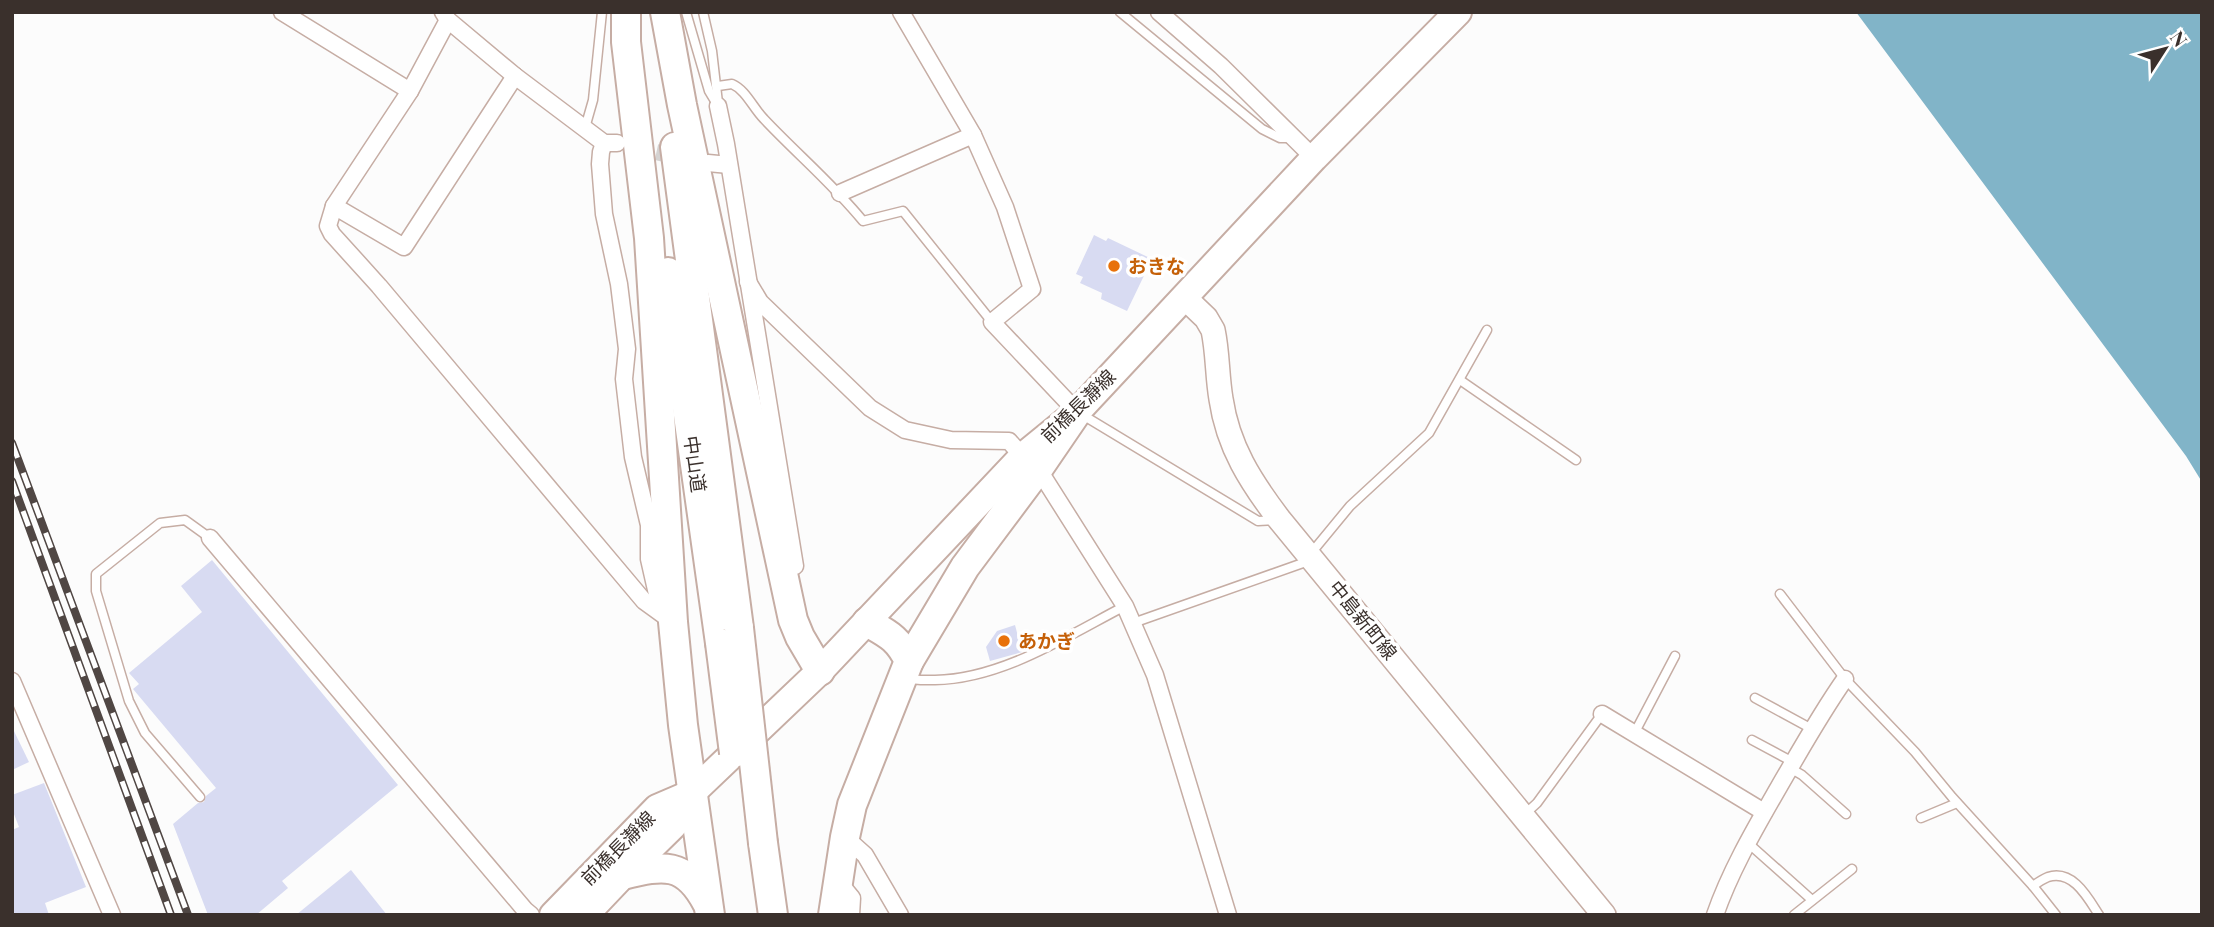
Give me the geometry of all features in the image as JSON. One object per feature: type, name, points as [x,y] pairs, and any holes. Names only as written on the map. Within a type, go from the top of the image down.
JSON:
[{"type":"highway","points":[[626,12],[626,42],[649,238],[667,617],[709,910]]},
{"type":"highway","name":"中山道","points":[[642,12],[649,121],[662,235],[730,636]]},
{"type":"highway","points":[[663,12],[793,620],[820,671]]},
{"type":"highway","name":"中山道","points":[[663,12],[666,80],[754,846],[754,915]]},
{"type":"highway","points":[[833,915],[852,805],[905,669],[1029,465],[1077,412]]},
{"type":"highway","points":[[867,622],[894,637],[903,648],[905,669]]},
{"type":"highway","name":"中山道","points":[[754,846],[773,915]]},
{"type":"highway","points":[[623,875],[655,867],[681,872],[699,888],[709,910]]},
{"type":"main road","name":"前橋長瀞線","points":[[1077,412],[1322,150],[1458,12]]},
{"type":"main road","name":"中島新町線","points":[[1184,298],[1206,318],[1213,330],[1220,398],[1229,436],[1242,465],[1279,519],[1604,915]]},
{"type":"main road","name":"前橋長瀞線","points":[[586,915],[673,827],[692,793],[1029,465]]},
{"type":"main road","name":"前橋長瀞線","points":[[553,915],[657,808],[692,793]]},
{"type":"street","points":[[282,12],[410,91]]},
{"type":"street","points":[[901,12],[973,135],[1005,207],[1032,289],[992,322],[1077,412]]},
{"type":"street","points":[[1159,12],[1221,66],[1295,138],[1322,150]]},
{"type":"street","points":[[446,16],[515,76],[585,128],[610,143],[601,152],[600,164],[604,214],[619,284],[627,349],[624,379],[633,457],[649,525],[649,559],[667,617],[643,601],[328,226],[334,206],[410,91],[446,16]]},
{"type":"street","points":[[334,206],[404,247],[515,76]]},
{"type":"street","points":[[718,106],[799,593]]},
{"type":"street","points":[[840,192],[973,135]]},
{"type":"street","points":[[708,163],[729,165]]},
{"type":"street","points":[[748,282],[760,302],[870,408],[905,430],[951,440],[1009,441],[1044,478],[1125,607],[1155,675],[1228,915]]},
{"type":"street","points":[[210,538],[531,915]]},
{"type":"street","points":[[1714,915],[1725,887],[1764,812],[1812,729],[1845,679]]},
{"type":"street","points":[[12,681],[112,915]]},
{"type":"street","points":[[1602,714],[1764,812]]},
{"type":"street","points":[[845,837],[865,855],[900,915]]},
{"type":"street","points":[[838,881],[852,898],[851,915]]},
{"type":"lane","points":[[585,128],[593,100],[602,12]]},
{"type":"lane","points":[[686,12],[709,90],[718,106]]},
{"type":"lane","points":[[703,12],[718,86],[718,106]]},
{"type":"lane","points":[[1120,12],[1262,129],[1280,138],[1295,138]]},
{"type":"lane","points":[[718,86],[732,83],[738,86],[764,119],[840,192],[863,221],[903,211],[992,322]]},
{"type":"lane","points":[[1133,623],[1303,563],[1350,506],[1429,433],[1487,330]]},
{"type":"lane","points":[[1460,380],[1576,460]]},
{"type":"lane","points":[[1077,412],[1258,521],[1279,519]]},
{"type":"lane","points":[[200,797],[145,733],[129,701],[96,591],[96,575],[160,523],[185,520],[210,538]]},
{"type":"lane","points":[[1780,594],[1845,679],[1915,752],[2056,915]]},
{"type":"lane","points":[[905,669],[920,681],[970,678],[1009,665],[1125,607]]},
{"type":"lane","points":[[1635,732],[1675,656]]},
{"type":"lane","points":[[1755,698],[1812,729]]},
{"type":"lane","points":[[1523,816],[1537,803],[1602,714]]},
{"type":"lane","points":[[1752,740],[1791,765],[1846,814]]},
{"type":"lane","points":[[1921,818],[1957,803]]},
{"type":"lane","points":[[1748,843],[1812,900]]},
{"type":"lane","points":[[1794,915],[1852,869]]},
{"type":"lane","points":[[2033,886],[2048,877],[2062,876],[2081,888],[2099,915]]},
{"type":"water","points":[[1856,12],[2202,12],[2202,482],[2186,456]]},
{"type":"building","name":"おきな","points":[[1094,235],[1106,241],[1108,238],[1152,259],[1127,311],[1101,299],[1102,293],[1080,283],[1083,277],[1076,274]]},
{"type":"building","points":[[212,560],[398,785],[282,881],[288,888],[256,915],[208,915],[173,824],[198,803],[204,802],[206,796],[216,788],[133,689],[139,684],[129,673],[202,612],[181,586]]},
{"type":"building","name":"あかぎ","points":[[1015,625],[1022,652],[990,661],[986,647],[997,631]]},
{"type":"building","points":[[12,727],[29,762],[12,770]]},
{"type":"building","points":[[44,783],[86,887],[45,903],[49,915],[12,915],[12,830],[19,827],[12,809],[12,795]]},
{"type":"building","points":[[351,870],[387,915],[296,915]]},
{"type":"tunnel","points":[[633,147],[683,158]]},
{"type":"railway","points":[[12,443],[188,915]]},
{"type":"railway","points":[[12,481],[171,915]]},
{"type":"place","name":"おきな","points":[[1114,266]]},
{"type":"place","name":"あかぎ","points":[[1004,641]]}]
